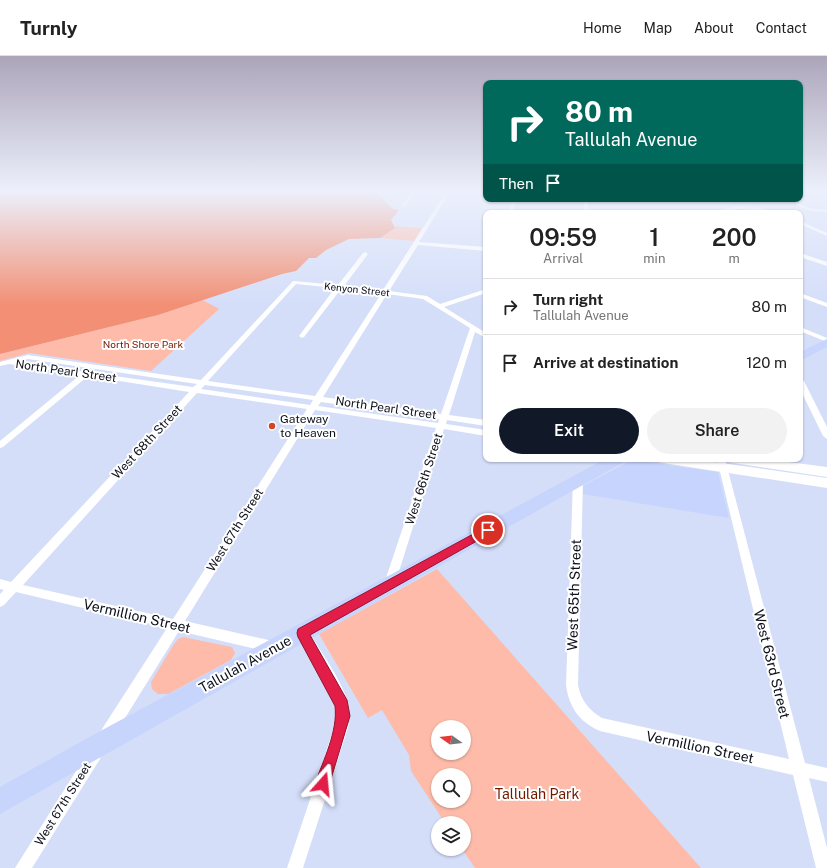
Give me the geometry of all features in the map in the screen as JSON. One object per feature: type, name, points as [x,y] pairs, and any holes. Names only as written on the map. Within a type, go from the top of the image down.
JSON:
[{"type":"main road","points":[[803,355],[827,341]]},
{"type":"main road","name":"Tallulah Avenue","points":[[0,801],[101,743],[611,462]]},
{"type":"street","name":"West 67th Street","points":[[23,868],[425,230]]},
{"type":"street","points":[[816,230],[827,235]]},
{"type":"street","points":[[417,243],[483,249]]},
{"type":"street","points":[[302,336],[365,254]]},
{"type":"street","points":[[803,256],[827,264]]},
{"type":"street","name":"Kenyon Street","points":[[295,282],[420,296],[440,306],[483,334]]},
{"type":"street","name":"West 68th Street","points":[[0,602],[295,282]]},
{"type":"street","points":[[440,306],[483,292]]},
{"type":"street","points":[[803,296],[827,304]]},
{"type":"street","name":"West 66th Street","points":[[390,584],[473,328]]},
{"type":"street","points":[[803,330],[827,341]]},
{"type":"street","name":"North Pearl Street","points":[[3,363],[28,357],[96,366],[203,382],[483,433]]},
{"type":"street","name":"North Pearl Street","points":[[3,363],[88,373],[195,390],[444,416],[483,422]]},
{"type":"street","points":[[0,445],[96,366]]},
{"type":"street","points":[[803,387],[827,436]]},
{"type":"street","points":[[707,462],[722,463],[827,483]]},
{"type":"street","points":[[755,462],[827,472]]},
{"type":"street","name":"West 63rd Street","points":[[722,463],[824,868]]},
{"type":"street","name":"West 65th Street","points":[[578,480],[572,685],[573,697],[578,708]]},
{"type":"street","name":"Vermillion Street","points":[[0,584],[274,648]]},
{"type":"street","points":[[295,868],[341,728],[343,716],[342,705],[337,694],[303,633]]},
{"type":"street","name":"Vermillion Street","points":[[578,708],[600,724],[827,775]]},
{"type":"shaded area","points":[[0,230],[392,230],[380,238],[349,239],[326,250],[316,258],[309,258],[296,271],[282,274],[158,315],[0,354]]},
{"type":"shaded area","points":[[628,462],[646,462],[718,472],[729,518],[583,494],[583,486]]},
{"type":"green space","points":[[392,230],[421,230],[414,241],[380,238]]},
{"type":"green space","name":"North Shore Park","points":[[203,300],[219,309],[151,371],[29,353],[0,361],[0,354],[158,315]]},
{"type":"green space","name":"Tallulah Park","points":[[437,569],[701,868],[475,868],[467,856],[471,856],[471,816],[440,816],[435,808],[471,808],[471,768],[431,768],[431,802],[411,771],[409,755],[382,710],[368,718],[319,634]]},
{"type":"green space","points":[[183,637],[232,647],[235,653],[231,660],[168,694],[158,694],[152,689],[151,682],[174,644],[178,639]]},
{"type":"place","name":"Gateway to Heaven","points":[[272,426]]},
{"type":"route","points":[[323,784],[341,728],[343,716],[342,705],[303,633],[488,530]]}]
